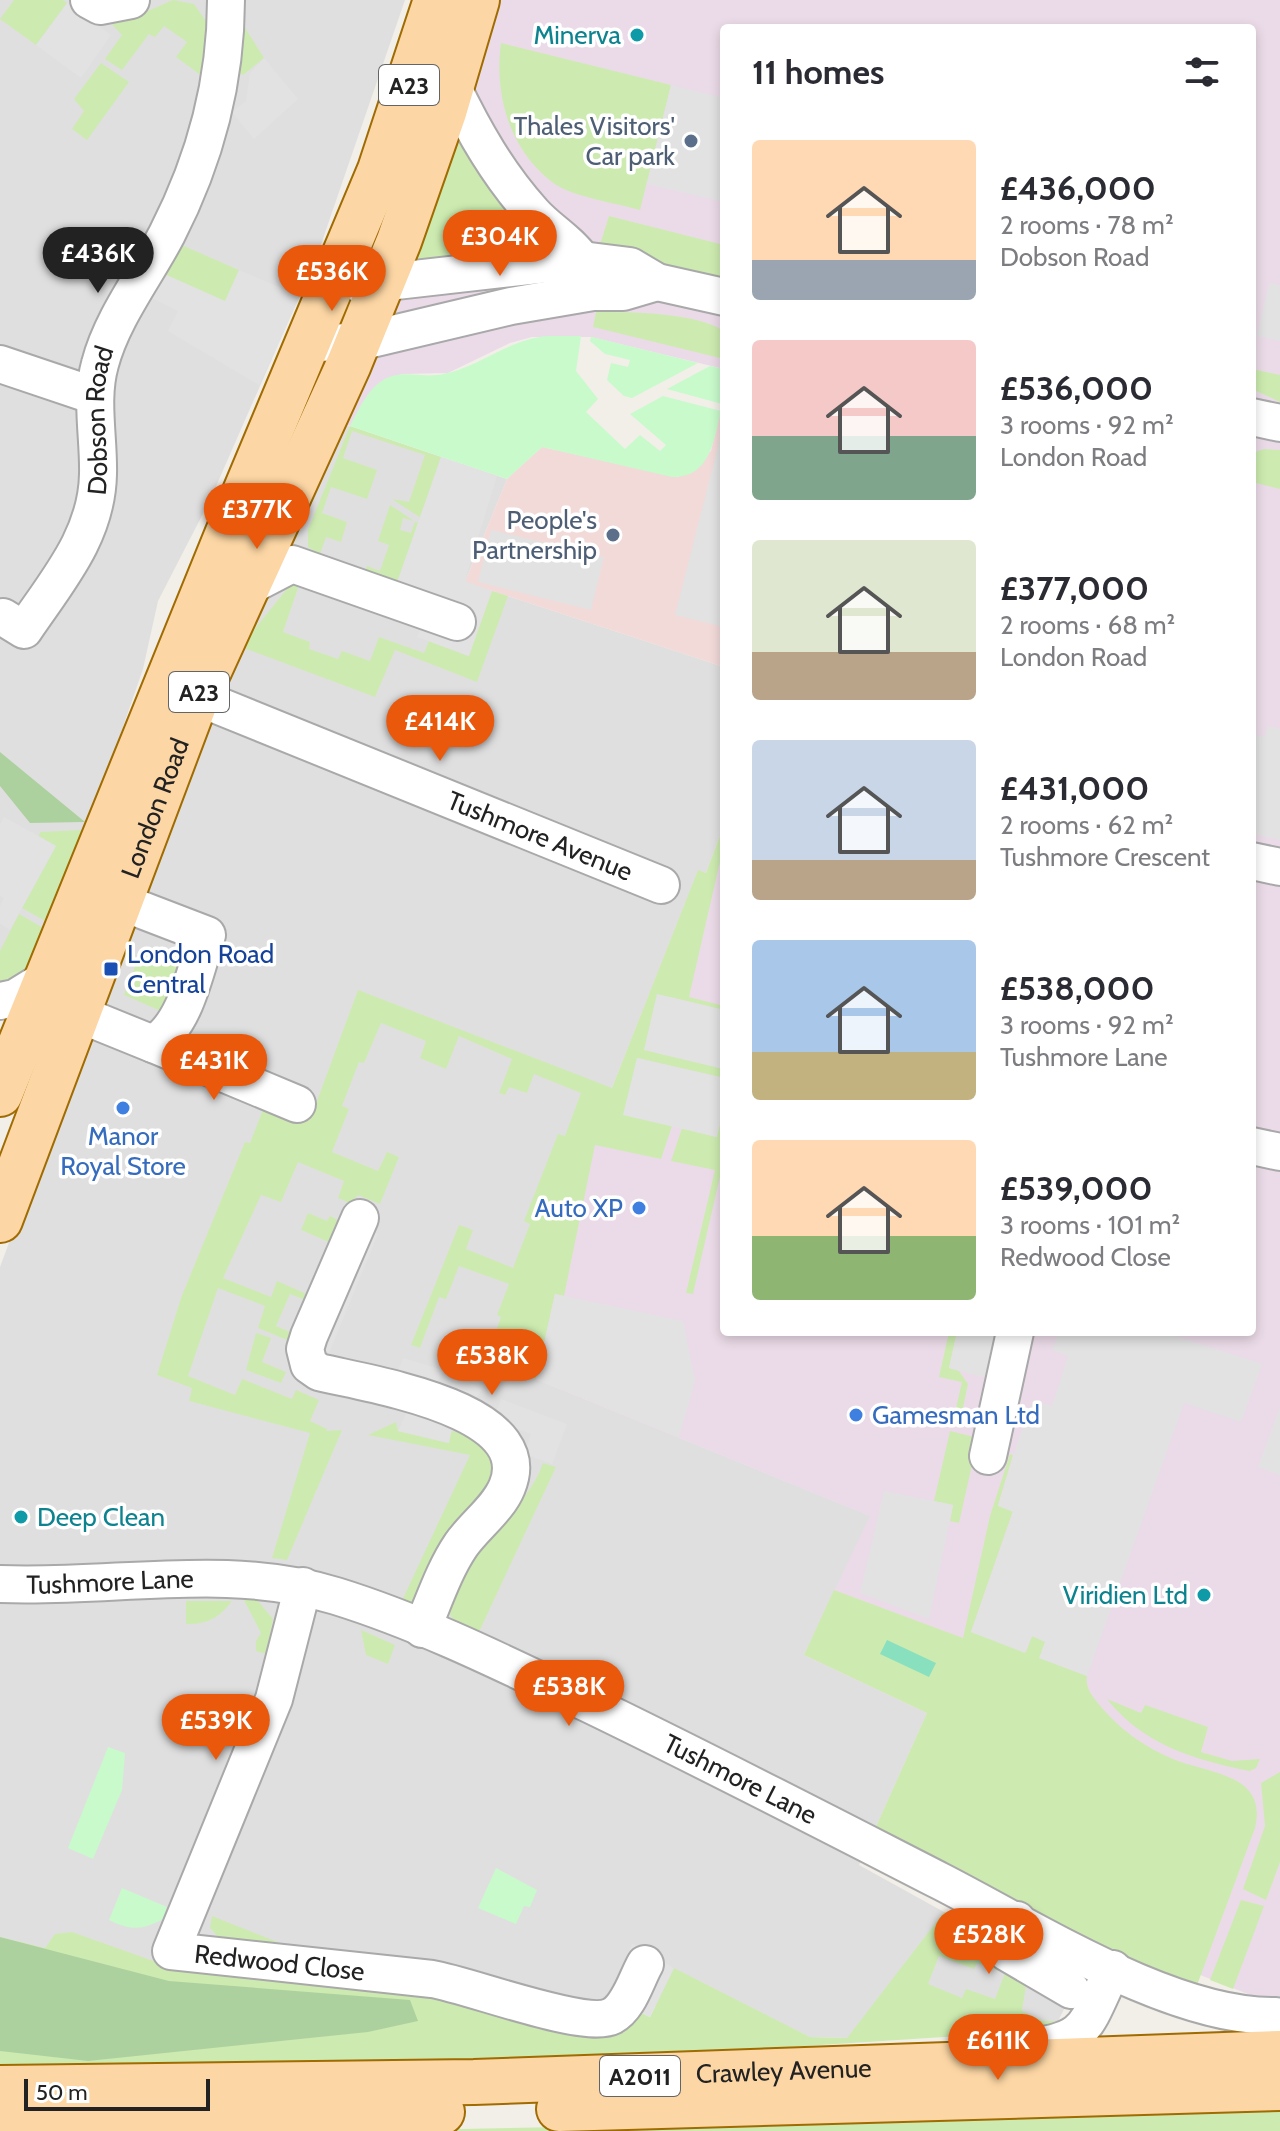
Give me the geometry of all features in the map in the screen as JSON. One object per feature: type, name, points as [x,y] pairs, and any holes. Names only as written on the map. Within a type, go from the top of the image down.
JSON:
[{"type":"main road","name":"London Road","points":[[0,1094],[380,170],[436,0]]},
{"type":"main road","name":"London Road","points":[[0,1220],[197,697],[359,342],[452,86],[477,0]]},
{"type":"main road","name":"Crawley Avenue","points":[[0,2088],[474,2082],[873,2068],[1278,2035]]},
{"type":"main road","name":"Crawley Avenue","points":[[0,2125],[1280,2088]]},
{"type":"street","points":[[89,0],[100,6],[131,0]]},
{"type":"street","name":"Dobson Road","points":[[3,617],[24,630],[79,549],[91,522],[98,476],[95,396],[100,364],[113,331],[167,234],[203,148],[224,53],[226,0]]},
{"type":"street","points":[[452,86],[481,145],[506,180],[535,216],[575,249],[582,260]]},
{"type":"street","points":[[331,290],[582,260],[630,266],[657,282],[720,296]]},
{"type":"street","points":[[308,343],[359,342],[511,306],[593,292],[623,292],[657,282]]},
{"type":"street","points":[[0,364],[95,396]]},
{"type":"street","points":[[1256,418],[1280,423]]},
{"type":"street","points":[[278,519],[292,564]]},
{"type":"street","points":[[246,588],[292,564],[457,622]]},
{"type":"street","name":"Tushmore Avenue","points":[[197,697],[661,885]]},
{"type":"street","points":[[1256,862],[1280,867]]},
{"type":"street","points":[[121,902],[207,935],[176,1021],[166,1037],[153,1044]]},
{"type":"street","points":[[0,1001],[15,998],[49,977]]},
{"type":"street","points":[[79,1014],[297,1104]]},
{"type":"street","points":[[1256,1147],[1280,1152]]},
{"type":"street","points":[[360,1218],[309,1336],[305,1349],[309,1365],[319,1372],[410,1392],[445,1404],[498,1436],[506,1445],[510,1462],[504,1493],[461,1546],[422,1629]]},
{"type":"street","points":[[988,1456],[1014,1336]]},
{"type":"street","name":"Tushmore Lane","points":[[0,1584],[187,1578],[260,1580],[303,1586],[422,1629],[530,1676],[762,1787],[1113,1969],[1154,1988],[1223,2010],[1278,2035]]},
{"type":"street","name":"Redwood Close","points":[[303,1586],[274,1699],[171,1951],[432,1979],[472,1986],[566,2016],[599,2019],[611,2016],[621,2008],[645,1964]]},
{"type":"street","points":[[1017,1920],[1005,1945],[1006,1952],[1071,1990]]},
{"type":"street","points":[[873,2068],[1045,2046],[1072,2039],[1082,2029],[1113,1969]]},
{"type":"shaded area","points":[[0,0],[405,0],[317,256],[210,500],[158,601],[143,669],[33,962],[0,986]]},
{"type":"shaded area","points":[[477,0],[1280,0],[1280,2007],[1138,1950],[875,1829],[927,1713],[804,1655],[870,1516],[511,1369],[612,1088],[698,870],[706,873],[720,836],[720,1336],[1256,1336],[1256,24],[720,24],[720,368],[591,337],[532,337],[510,343],[448,373],[402,374],[385,379],[372,391],[350,426],[336,422]]},
{"type":"shaded area","points":[[67,3],[111,35],[81,78],[36,45]]},
{"type":"shaded area","points":[[264,58],[298,99],[254,139],[232,112],[246,101],[250,73]]},
{"type":"shaded area","name":"Thales Visitors' Car park","points":[[671,85],[720,97],[720,201],[647,184]]},
{"type":"shaded area","points":[[239,270],[300,296],[259,385],[168,331],[178,311],[150,297],[162,273],[225,301]]},
{"type":"shaded area","points":[[1269,283],[1280,285],[1280,341],[1257,336]]},
{"type":"shaded area","points":[[720,414],[720,666],[465,582],[507,479],[542,447],[678,477],[711,451]]},
{"type":"shaded area","points":[[336,422],[507,479],[465,582],[720,666],[720,836],[706,873],[698,871],[612,1088],[511,1369],[871,1516],[804,1655],[927,1713],[859,1865],[944,1912],[1081,1976],[1058,2021],[853,2031],[848,2038],[810,2037],[763,2015],[695,2008],[169,1981],[0,1937],[0,1267],[169,812]]},
{"type":"shaded area","points":[[720,439],[720,626],[675,615]]},
{"type":"shaded area","points":[[441,457],[497,476],[465,581],[492,591],[469,656],[417,637],[431,605],[394,591]]},
{"type":"shaded area","points":[[491,530],[604,557],[591,610],[478,582]]},
{"type":"shaded area","points":[[1267,726],[1280,729],[1280,840],[1256,835],[1256,735],[1265,737]]},
{"type":"shaded area","points":[[4,817],[56,846],[10,930],[0,924],[0,906],[4,898],[0,896],[0,824]]},
{"type":"shaded area","points":[[657,994],[720,1009],[720,1068],[644,1050]]},
{"type":"shaded area","points":[[637,1058],[720,1077],[717,1137],[623,1115]]},
{"type":"shaded area","points":[[362,1227],[378,1234],[329,1353],[314,1347]]},
{"type":"shaded area","points":[[555,1294],[683,1321],[695,1381],[679,1437],[536,1379]]},
{"type":"shaded area","points":[[956,1336],[996,1336],[987,1378],[949,1368]]},
{"type":"shaded area","points":[[1057,1336],[1175,1336],[1262,1364],[1241,1422],[1184,1403],[1087,1676],[1039,1658],[1045,1642],[1032,1636],[1025,1653],[971,1632],[1013,1512],[998,1506],[1018,1441],[1033,1400],[1052,1406],[1068,1356],[1052,1350]]},
{"type":"shaded area","points":[[403,1358],[443,1370],[431,1398],[442,1403],[457,1375],[482,1390],[465,1416],[456,1411],[449,1443],[398,1431],[415,1393],[391,1388]]},
{"type":"shaded area","points":[[501,1399],[567,1424],[552,1464],[524,1454],[531,1434],[493,1420]]},
{"type":"shaded area","points":[[1280,1407],[1280,1475],[1258,1467]]},
{"type":"shaded area","points":[[884,1491],[953,1505],[929,1619],[860,1593]]},
{"type":"shaded area","points":[[632,1943],[674,1968],[650,2017],[609,1998]]},
{"type":"green space","points":[[14,0],[63,0],[67,3],[36,45],[0,19]]},
{"type":"green space","points":[[173,0],[194,4],[208,24],[202,76],[176,57],[187,42],[164,26],[155,37],[149,34],[122,70],[105,59],[122,35],[109,21],[136,16]]},
{"type":"green space","points":[[242,23],[264,58],[243,75],[238,72]]},
{"type":"green space","points":[[501,43],[671,85],[640,210],[570,192],[537,169],[515,137],[508,119],[500,82]]},
{"type":"green space","points":[[101,63],[129,82],[87,140],[72,129],[84,111],[74,99]]},
{"type":"green space","points":[[459,134],[557,247],[410,262]]},
{"type":"green space","points":[[609,216],[720,244],[720,284],[597,254]]},
{"type":"green space","points":[[170,240],[239,270],[226,302],[157,271]]},
{"type":"green space","points":[[596,312],[662,314],[697,320],[720,329],[720,358],[593,327]]},
{"type":"green space","points":[[581,336],[576,371],[598,399],[586,412],[625,449],[640,435],[660,451],[666,445],[630,414],[663,396],[720,411],[712,445],[702,464],[685,476],[672,477],[542,447],[507,479],[350,426],[363,401],[389,377],[435,375],[457,370],[534,338]]},
{"type":"green space","points":[[591,337],[698,363],[632,398],[624,396],[607,380],[611,363],[628,367],[630,360],[605,354],[590,341]]},
{"type":"green space","points":[[710,366],[720,368],[720,403],[667,389]]},
{"type":"green space","points":[[1256,370],[1280,375],[1280,402],[1256,391]]},
{"type":"green space","points":[[350,426],[441,457],[421,518],[392,499],[409,502],[425,455],[352,431],[343,458],[377,470],[367,499],[331,487],[322,513],[347,522],[341,542],[326,537],[320,554],[308,547],[308,530]]},
{"type":"green space","points":[[1280,450],[1280,489],[1256,483],[1256,452]]},
{"type":"green space","points":[[390,505],[414,521],[403,518],[400,530],[411,533],[415,522],[419,523],[394,591],[363,577],[367,566],[380,571],[389,545],[378,541]]},
{"type":"green space","points":[[291,584],[299,585],[283,632],[310,642],[309,649],[338,659],[342,651],[370,661],[379,637],[424,653],[429,641],[468,656],[492,591],[508,596],[477,682],[395,650],[375,697],[244,648],[249,636]]},
{"type":"green space","points":[[0,752],[85,822],[30,823],[0,786]]},
{"type":"green space","points":[[82,830],[47,922],[22,908],[56,846],[39,836],[40,832]]},
{"type":"green space","points":[[720,836],[720,861],[689,997],[720,1005],[720,1009],[670,997],[657,1053],[720,1068],[720,1077],[637,1058],[672,1126],[661,1159],[595,1145],[564,1296],[555,1294],[536,1379],[512,1369],[510,1374],[503,1371],[495,1391],[482,1371],[509,1284],[459,1266],[446,1299],[439,1297],[420,1348],[411,1345],[459,1225],[473,1230],[466,1249],[513,1268],[530,1224],[524,1221],[558,1134],[565,1136],[581,1093],[534,1074],[527,1093],[509,1087],[505,1095],[499,1093],[512,1059],[459,1036],[446,1069],[420,1058],[426,1041],[381,1023],[364,1063],[359,1062],[342,1106],[349,1109],[332,1152],[378,1171],[387,1152],[399,1157],[380,1204],[358,1195],[350,1203],[338,1198],[344,1181],[298,1162],[281,1202],[261,1195],[223,1278],[271,1297],[277,1281],[311,1296],[310,1302],[290,1294],[276,1326],[290,1332],[287,1340],[258,1328],[265,1306],[218,1288],[188,1376],[235,1395],[242,1379],[292,1399],[296,1390],[319,1400],[310,1421],[326,1431],[342,1430],[287,1560],[272,1558],[310,1433],[189,1401],[192,1388],[157,1375],[181,1298],[245,1142],[250,1143],[266,1102],[310,1120],[358,990],[612,1088],[698,870],[706,873]]},
{"type":"green space","points":[[19,914],[45,929],[23,974],[0,986],[0,951]]},
{"type":"green space","points":[[142,949],[188,969],[170,1015],[124,995]]},
{"type":"green space","points":[[720,1123],[720,1176],[693,1294],[686,1293],[715,1170],[671,1161],[682,1128],[716,1137]]},
{"type":"green space","points":[[308,1213],[327,1221],[330,1216],[340,1221],[331,1243],[301,1230]]},
{"type":"green space","points":[[256,1333],[271,1338],[262,1362],[286,1372],[281,1383],[246,1370]]},
{"type":"green space","points":[[948,1336],[956,1336],[949,1368],[959,1371],[968,1384],[960,1422],[953,1421],[962,1382],[939,1377]]},
{"type":"green space","points":[[396,1422],[398,1431],[448,1443],[451,1431],[468,1434],[495,1457],[492,1478],[416,1600],[400,1605],[470,1455],[368,1435]]},
{"type":"green space","points":[[950,1431],[978,1438],[959,1523],[950,1521],[953,1505],[934,1501]]},
{"type":"green space","points":[[1010,1454],[1013,1455],[998,1505],[1013,1511],[971,1632],[1026,1652],[1032,1636],[1046,1642],[1040,1658],[1087,1676],[1087,1686],[1093,1697],[1134,1738],[1173,1759],[1232,1778],[1253,1796],[1257,1810],[1255,1828],[1196,1988],[1172,1981],[870,1840],[927,1713],[804,1655],[834,1590],[963,1638],[990,1516]]},
{"type":"green space","points":[[543,1463],[556,1467],[478,1634],[454,1622],[449,1612],[453,1590],[475,1552],[534,1483]]},
{"type":"green space","points":[[244,1600],[257,1600],[273,1619],[266,1654],[256,1651],[256,1641],[261,1633]]},
{"type":"green space","points":[[186,1601],[232,1601],[212,1619],[186,1624]]},
{"type":"green space","points":[[361,1630],[395,1645],[388,1664],[366,1655]]},
{"type":"green space","points":[[887,1640],[936,1663],[929,1677],[880,1654]]},
{"type":"green space","points":[[1107,1699],[1141,1713],[1145,1705],[1208,1727],[1201,1752],[1232,1761],[1260,1759],[1256,1768],[1250,1771],[1190,1756],[1137,1728]]},
{"type":"green space","points":[[108,1747],[125,1753],[122,1790],[93,1859],[68,1848]]},
{"type":"green space","points":[[1280,1772],[1280,1862],[1266,1900],[1243,1889],[1265,1826],[1261,1783]]},
{"type":"green space","points":[[496,1868],[537,1890],[530,1907],[524,1906],[516,1924],[478,1908]]},
{"type":"green space","points":[[122,1888],[167,1907],[163,1919],[137,1928],[109,1920]]},
{"type":"green space","points":[[1241,1900],[1264,1906],[1233,1989],[1210,1980]]},
{"type":"green space","points":[[944,1912],[988,1932],[980,1951],[1026,1985],[1022,2011],[1043,2021],[1058,2021],[1055,2030],[570,2061],[0,2074],[0,1937],[45,1948],[55,1934],[72,1932],[173,1968],[221,1975],[633,2009],[650,2017],[674,1968],[810,2037],[847,2038]],"holes":[[[939,1956],[974,1969],[977,1963],[1005,1973],[995,1999],[966,1989],[962,1998],[928,1984]]]},
{"type":"green space","points":[[212,1916],[295,1949],[221,1940],[210,1928]]},
{"type":"green space","points":[[0,1937],[169,1981],[410,2000],[418,2021],[368,2032],[88,2061],[0,2051]]},
{"type":"green space","points":[[1280,2105],[1280,2131],[360,2131],[808,2122]]},
{"type":"place","name":"Minerva","points":[[637,35]]},
{"type":"place","name":"Thales Visitors' Car park","points":[[691,141]]},
{"type":"place","name":"People's Partnership","points":[[613,535]]},
{"type":"place","name":"London Road Central","points":[[111,969]]},
{"type":"place","name":"Manor Royal Store","points":[[123,1108]]},
{"type":"place","name":"Auto XP","points":[[639,1208]]},
{"type":"place","name":"Gamesman Ltd","points":[[856,1415]]},
{"type":"place","name":"Deep Clean","points":[[21,1517]]},
{"type":"place","name":"Viridien Ltd","points":[[1204,1595]]}]
